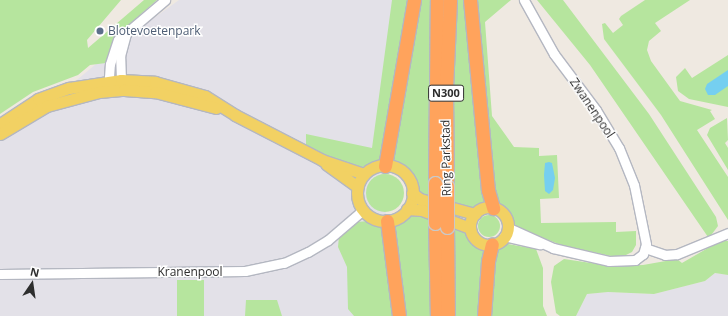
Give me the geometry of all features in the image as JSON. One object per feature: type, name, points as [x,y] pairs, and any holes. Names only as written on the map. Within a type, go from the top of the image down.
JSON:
[{"type":"highway","points":[[385,166],[414,0]]},
{"type":"highway","name":"Ring Parkstad","points":[[437,0],[441,185],[441,225],[437,316]]},
{"type":"highway","name":"Ring Parkstad","points":[[441,185],[450,0]]},
{"type":"highway","name":"N300","points":[[470,0],[488,190],[493,208]]},
{"type":"highway","points":[[387,221],[399,316]]},
{"type":"highway","name":"Ring Parkstad","points":[[441,225],[448,316]]},
{"type":"highway","points":[[484,316],[488,261],[492,244]]},
{"type":"main road","points":[[0,124],[20,109],[47,96],[80,85],[154,82],[185,89],[205,96],[235,115],[322,160],[364,174]]},
{"type":"main road","points":[[0,134],[55,103],[116,83]]},
{"type":"main road","points":[[322,160],[358,187]]},
{"type":"main road","points":[[407,210],[412,193],[405,174],[398,169],[385,166],[371,169],[364,174],[358,187],[359,204],[363,210],[376,219],[387,221],[396,218],[407,210],[422,210],[470,228],[477,241],[492,244],[506,231],[504,215],[493,208],[485,208],[475,214],[470,228]]},
{"type":"main road","points":[[412,193],[420,198],[475,214]]},
{"type":"street","points":[[116,83],[120,56],[126,33],[165,0]]},
{"type":"street","name":"Zwanenpool","points":[[524,0],[554,54],[596,110],[619,148],[639,205],[646,235],[645,248]]},
{"type":"street","name":"Kranenpool","points":[[0,274],[245,271],[284,263],[308,252],[328,240],[363,210]]},
{"type":"street","points":[[506,231],[572,254],[617,261],[635,260],[645,248],[665,255],[677,254],[728,233]]},
{"type":"shaded area","points":[[179,0],[400,0],[382,90],[389,316],[0,316],[0,136],[30,119],[132,34]]},
{"type":"shaded area","points":[[715,273],[728,275],[728,316],[576,316],[587,294],[608,292],[654,294],[705,281]]},
{"type":"green space","points":[[0,0],[121,0],[87,40],[88,48],[144,0],[157,0],[117,35],[106,63],[90,65],[78,75],[33,92],[0,114]]},
{"type":"green space","points":[[392,0],[410,0],[385,156],[377,164],[357,168],[306,147],[306,134],[372,148]]},
{"type":"green space","points":[[417,0],[433,0],[428,197],[420,193],[412,177],[402,166],[391,162]]},
{"type":"green space","points":[[456,0],[468,0],[487,204],[474,209],[454,207],[452,58]]},
{"type":"green space","points":[[473,0],[511,0],[485,22],[492,116],[514,147],[539,148],[539,156],[557,155],[559,198],[540,199],[541,223],[616,222],[616,232],[636,231],[636,245],[632,252],[624,256],[611,256],[561,245],[518,228],[494,200]],"holes":[[[552,163],[553,190],[545,191],[545,164]]]},
{"type":"green space","points":[[537,0],[563,0],[649,114],[716,217],[718,226],[708,237],[590,65]]},
{"type":"green space","points":[[645,0],[690,0],[655,23],[661,31],[649,41],[647,50],[651,61],[680,101],[712,110],[710,111],[715,119],[697,130],[728,177],[728,220],[661,115],[604,39],[602,24],[605,23],[613,33],[623,25],[619,19],[621,16]]},
{"type":"green space","points":[[728,55],[728,107],[689,99],[678,91],[676,77],[685,68],[692,78]]},
{"type":"green space","points":[[727,118],[728,140],[725,143],[728,148],[728,170],[707,135],[710,128]]},
{"type":"green space","points":[[381,174],[389,174],[401,183],[404,193],[401,203],[395,209],[389,212],[381,212],[369,203],[366,197],[366,189],[375,177]]},
{"type":"green space","points":[[415,212],[461,227],[473,241],[486,249],[508,244],[536,249],[543,268],[543,306],[547,316],[453,316],[454,234],[428,228],[431,316],[354,316],[348,309],[347,267],[338,247],[339,236],[357,222],[369,221],[382,228]]},
{"type":"green space","points":[[489,215],[497,218],[500,226],[497,234],[489,237],[481,234],[478,226],[481,218]]},
{"type":"green space","points":[[720,241],[728,241],[728,275],[715,273],[705,281],[654,294],[608,292],[587,294],[576,316],[560,316],[556,313],[551,282],[554,266],[564,259],[611,266],[643,265],[677,259],[682,263]]},
{"type":"green space","points":[[177,280],[204,280],[204,316],[177,316]]},
{"type":"green space","points":[[246,300],[277,300],[282,316],[245,316]]},
{"type":"water","points":[[728,70],[728,86],[715,95],[708,95],[705,89],[707,84]]},
{"type":"water","points":[[545,163],[552,163],[555,178],[553,190],[549,194],[545,191],[544,175]]},
{"type":"place","name":"Blotevoetenpark","points":[[100,31]]}]
